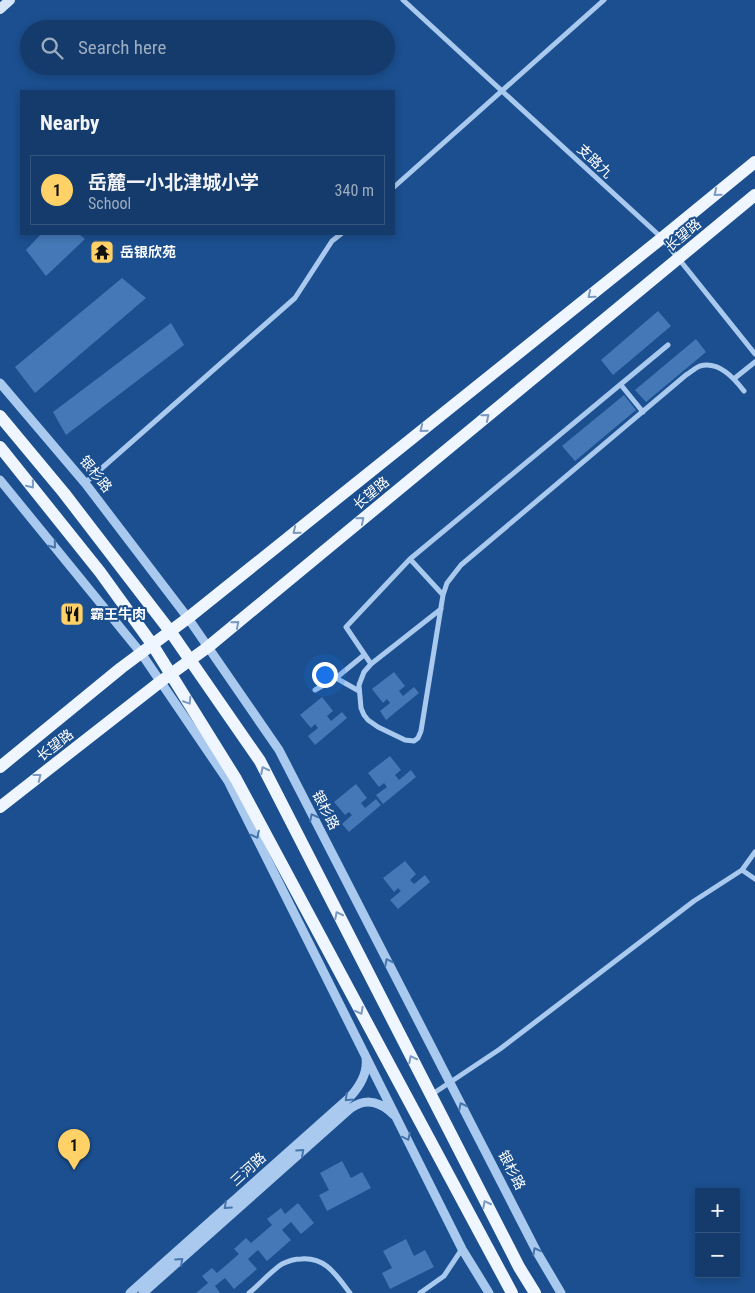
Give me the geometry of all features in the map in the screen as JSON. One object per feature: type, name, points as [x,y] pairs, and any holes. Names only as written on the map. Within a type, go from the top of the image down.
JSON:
[{"type":"main road","points":[[0,9],[10,0]]},
{"type":"main road","name":"长望路","points":[[0,767],[755,162]]},
{"type":"main road","name":"长望路","points":[[0,807],[160,682],[208,647],[755,195]]},
{"type":"main road","points":[[0,416],[64,493],[170,631],[260,761],[519,1267],[535,1293]]},
{"type":"main road","points":[[0,447],[100,572],[152,644],[236,780],[512,1293]]},
{"type":"street","name":"支路九","points":[[404,0],[662,238],[755,354]]},
{"type":"street","points":[[395,186],[604,0]]},
{"type":"street","points":[[85,483],[295,298],[332,241],[340,235]]},
{"type":"street","points":[[371,664],[346,627],[410,559],[668,345]]},
{"type":"street","points":[[735,378],[755,362]]},
{"type":"street","points":[[441,609],[371,664],[360,680],[359,691],[361,708],[364,715],[378,727],[405,740],[414,741],[418,738],[441,609],[443,595],[447,583],[462,565],[698,367],[706,365],[719,368],[735,378],[744,391]]},
{"type":"street","name":"银杉路","points":[[0,383],[85,483],[188,618],[278,750],[534,1246],[561,1293]]},
{"type":"street","points":[[621,385],[643,412]]},
{"type":"street","points":[[0,480],[141,653],[228,781],[462,1249],[489,1293]]},
{"type":"street","points":[[410,559],[443,595]]},
{"type":"street","points":[[315,690],[336,678],[364,655]]},
{"type":"street","points":[[336,678],[359,691]]},
{"type":"street","points":[[431,1095],[500,1049],[694,901],[742,870],[755,852]]},
{"type":"street","points":[[742,870],[755,879]]},
{"type":"street","name":"三河路","points":[[130,1293],[350,1097],[362,1082],[366,1072],[366,1055]]},
{"type":"street","name":"三河路","points":[[143,1293],[359,1102],[369,1101],[384,1107],[398,1119]]},
{"type":"street","points":[[420,1293],[444,1276],[462,1249]]},
{"type":"street","points":[[249,1293],[282,1264],[294,1259],[307,1258],[317,1260],[327,1266],[336,1274],[350,1293]]},
{"type":"building","points":[[40,235],[80,235],[85,239],[46,276],[26,250]]},
{"type":"building","points":[[122,278],[146,298],[35,393],[15,367]]},
{"type":"building","points":[[658,311],[671,326],[613,375],[601,360]]},
{"type":"building","points":[[171,323],[184,345],[66,435],[53,412]]},
{"type":"building","points":[[696,339],[706,352],[646,402],[635,390]]},
{"type":"building","points":[[624,395],[636,410],[575,461],[562,446]]},
{"type":"building","points":[[394,672],[405,686],[399,691],[403,696],[414,687],[419,693],[386,720],[380,711],[390,703],[387,699],[383,703],[372,689]]},
{"type":"building","points":[[322,697],[333,711],[327,716],[331,721],[342,712],[347,718],[315,745],[308,736],[318,728],[315,724],[311,728],[300,715]]},
{"type":"building","points":[[390,756],[401,770],[395,775],[399,780],[411,770],[416,777],[383,804],[376,795],[387,787],[384,783],[379,787],[368,773]]},
{"type":"building","points":[[356,784],[367,798],[361,803],[365,808],[376,799],[381,805],[349,832],[342,824],[352,815],[349,812],[345,815],[334,802]]},
{"type":"building","points":[[405,861],[416,874],[410,880],[414,884],[425,875],[430,882],[398,909],[390,900],[401,891],[398,888],[394,892],[383,878]]},
{"type":"building","points":[[342,1161],[351,1178],[362,1172],[371,1188],[327,1211],[319,1195],[329,1190],[320,1173]]},
{"type":"building","points":[[298,1203],[314,1223],[301,1234],[291,1222],[282,1230],[291,1240],[267,1261],[258,1250],[248,1259],[257,1269],[234,1289],[225,1278],[215,1286],[220,1293],[196,1293],[208,1283],[202,1276],[212,1268],[217,1273],[239,1254],[234,1249],[246,1238],[251,1243],[272,1225],[267,1219],[281,1208],[285,1214]]},
{"type":"building","points":[[406,1239],[414,1256],[425,1250],[434,1267],[390,1289],[382,1273],[392,1268],[383,1251]]},
{"type":"place","name":"岳银欣苑","points":[[102,252]]},
{"type":"place","name":"霸王牛肉","points":[[72,614]]},
{"type":"place","name":"岳麓一小北津城小学","points":[[74,1170]]}]
